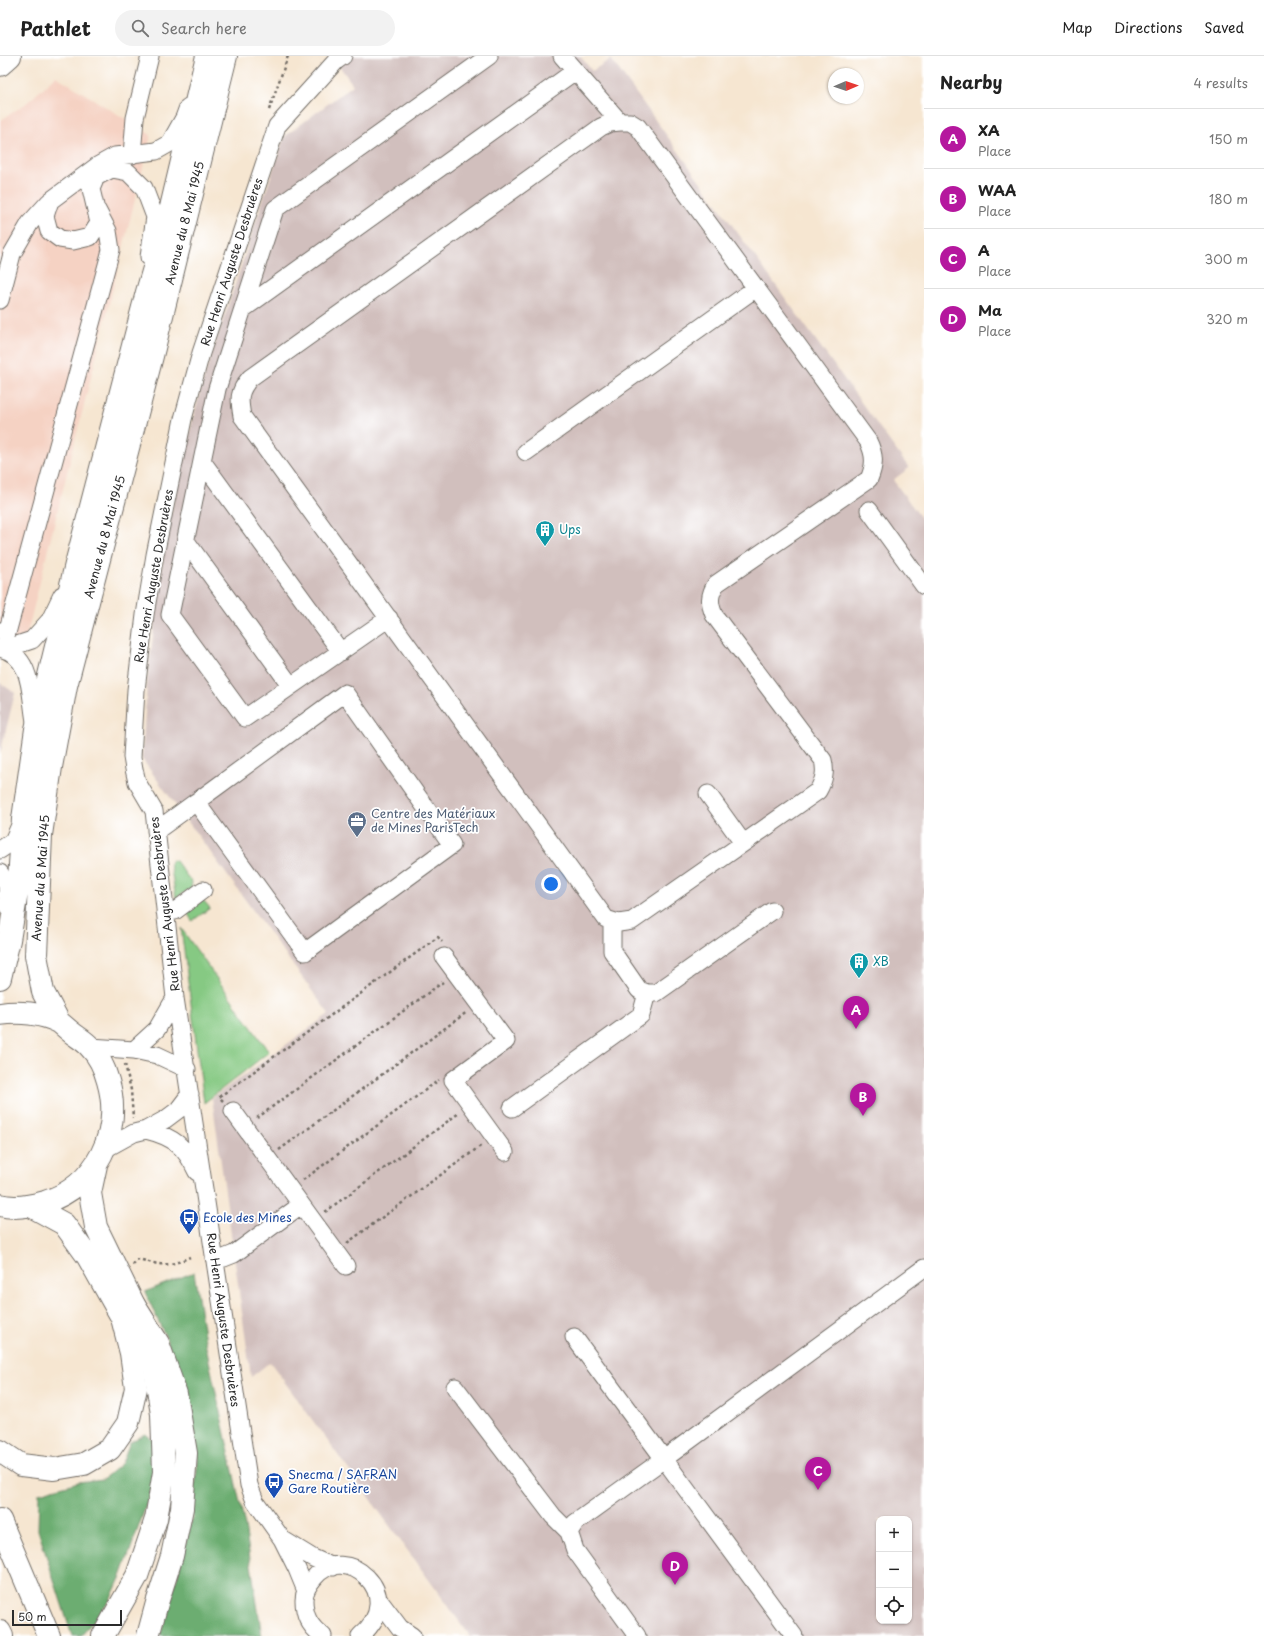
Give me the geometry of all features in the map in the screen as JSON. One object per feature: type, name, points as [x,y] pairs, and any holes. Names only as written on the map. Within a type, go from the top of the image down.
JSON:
[{"type":"main road","points":[[0,65],[10,56]]},
{"type":"main road","name":"Avenue du 8 Mai 1945","points":[[0,978],[9,940],[18,880],[23,819],[36,729],[76,564],[147,292],[168,220],[207,56]]},
{"type":"main road","name":"Avenue du 8 Mai 1945","points":[[59,1022],[43,992],[36,955],[41,835],[51,767],[66,686],[156,340],[226,56]]},
{"type":"main road","name":"Avenue du 8 Mai 1945","points":[[0,1014],[9,1012],[35,1014],[59,1022],[90,1047],[105,1070],[112,1096],[112,1123],[100,1157],[90,1193],[96,1226],[127,1309],[153,1358],[162,1414],[164,1472],[156,1519],[137,1576],[97,1633]]},
{"type":"main road","name":"Avenue du 8 Mai 1945","points":[[0,1205],[31,1206],[56,1198],[78,1184],[100,1157]]},
{"type":"main road","name":"Avenue du 8 Mai 1945","points":[[31,1206],[64,1224],[127,1309]]},
{"type":"main road","points":[[0,1451],[21,1466],[54,1470],[84,1464],[110,1449],[128,1423],[136,1388],[127,1309]]},
{"type":"main road","points":[[127,1309],[158,1343],[173,1386],[186,1453],[182,1508],[172,1556],[148,1636]]},
{"type":"main road","points":[[0,1520],[49,1636]]},
{"type":"main road","points":[[0,1632],[2,1636]]},
{"type":"street","points":[[132,155],[135,118],[150,56]]},
{"type":"street","points":[[0,300],[12,254],[30,222],[50,201],[97,166],[115,156],[156,151],[170,143],[184,118],[207,56]]},
{"type":"street","points":[[389,618],[245,718],[170,615],[217,389],[275,209],[490,56]]},
{"type":"street","points":[[562,56],[620,122]]},
{"type":"street","name":"Rue Henri Auguste Desbruères","points":[[306,1591],[282,1539],[254,1501],[249,1485],[176,998],[154,811],[137,782],[132,757],[136,690],[154,563],[183,419],[201,354],[277,126],[340,59]]},
{"type":"street","points":[[243,309],[575,71]]},
{"type":"street","points":[[630,122],[638,127],[756,288],[868,441],[872,449],[874,459],[873,469],[869,479],[716,584],[710,599],[711,608],[714,615],[823,760],[825,768],[822,783],[818,790],[632,921],[612,922],[606,919],[242,416],[240,394],[244,385],[250,378],[601,127],[610,123],[630,122]]},
{"type":"street","points":[[50,201],[45,216],[49,231],[60,239],[73,241],[90,237],[99,223],[91,189],[96,177],[112,170],[128,172],[144,188],[154,217],[149,257],[147,292]]},
{"type":"street","points":[[0,631],[7,632],[111,250],[108,231],[94,205]]},
{"type":"street","points":[[526,452],[756,288]]},
{"type":"street","points":[[217,389],[240,394]]},
{"type":"street","points":[[202,461],[341,652]]},
{"type":"street","points":[[869,510],[924,586]]},
{"type":"street","points":[[186,541],[291,686]]},
{"type":"street","points":[[3,648],[32,640],[50,620],[76,564]]},
{"type":"street","points":[[3,648],[21,661],[30,682],[36,729]]},
{"type":"street","points":[[156,831],[345,693],[452,845],[305,952],[196,802]]},
{"type":"street","points":[[708,794],[743,843]]},
{"type":"street","points":[[0,850],[13,841],[23,819]]},
{"type":"street","points":[[0,874],[7,885],[9,940]]},
{"type":"street","points":[[165,912],[175,910],[203,890]]},
{"type":"street","points":[[612,922],[612,951],[639,990],[647,993],[656,993],[772,911]]},
{"type":"street","points":[[445,952],[456,972],[506,1041],[453,1080],[506,1152]]},
{"type":"street","points":[[512,1108],[641,1015],[647,993]]},
{"type":"street","points":[[134,1050],[158,1029],[176,998]]},
{"type":"street","points":[[90,1047],[134,1050],[157,1055],[187,1069]]},
{"type":"street","points":[[100,1157],[134,1133],[146,1130],[166,1119],[178,1110],[190,1094]]},
{"type":"street","points":[[233,1111],[346,1266]]},
{"type":"street","points":[[146,1130],[161,1134],[183,1148],[190,1157],[204,1186]]},
{"type":"street","points":[[214,1258],[224,1258],[234,1254],[301,1205]]},
{"type":"street","points":[[569,1532],[575,1523],[924,1268]]},
{"type":"street","points":[[574,1337],[794,1636]]},
{"type":"street","points":[[455,1387],[553,1516],[569,1532],[575,1550],[637,1636]]},
{"type":"street","name":"Rue Henri Auguste Desbruères","points":[[282,1539],[313,1558],[333,1567]]},
{"type":"street","name":"Rue Henri Auguste Desbruères","points":[[314,1632],[304,1609],[304,1596],[308,1584],[316,1575],[327,1568],[340,1566],[352,1568],[364,1573],[373,1583],[378,1595],[376,1618],[364,1632]]},
{"type":"street","points":[[378,1599],[406,1632]]},
{"type":"street","points":[[364,1632],[406,1632]]},
{"type":"path","points":[[233,1111],[219,1097],[438,937],[445,952]]},
{"type":"path","points":[[244,1127],[456,972]]},
{"type":"path","points":[[267,1158],[479,1003]]},
{"type":"path","points":[[290,1189],[455,1068],[460,1074]]},
{"type":"path","points":[[313,1221],[471,1104]]},
{"type":"path","points":[[336,1252],[494,1136]]},
{"type":"path","points":[[131,1268],[136,1260],[164,1265],[176,1264],[190,1257]]},
{"type":"shaded area","points":[[332,56],[580,56],[592,71],[611,59],[909,468],[893,480],[924,522],[924,1636],[470,1636],[270,1362],[251,1377],[212,1098],[329,1014],[142,759],[147,683],[163,558],[179,473],[203,381],[284,137],[353,85]]},
{"type":"shaded area","points":[[56,76],[151,135],[20,662],[0,657],[0,121],[28,102]]},
{"type":"shaded area","points":[[0,683],[15,693],[0,754]]},
{"type":"green space","points":[[172,860],[176,861],[192,883],[191,888],[176,898],[170,863]]},
{"type":"green space","points":[[203,900],[210,908],[192,921],[187,912]]},
{"type":"green space","points":[[181,928],[269,1052],[204,1103]]},
{"type":"green space","points":[[194,1272],[206,1347],[245,1526],[262,1636],[160,1636],[192,1519],[198,1460],[188,1397],[166,1338],[145,1292]]},
{"type":"green space","points":[[145,1434],[157,1442],[157,1474],[122,1574],[109,1602],[81,1636],[72,1636],[38,1530],[39,1493],[78,1482],[103,1479],[122,1463],[130,1442]]},
{"type":"place","name":"Ups","points":[[545,547]]},
{"type":"place","name":"Centre des Matériaux de Mines ParisTech","points":[[357,838]]},
{"type":"place","name":"XB","points":[[859,979]]},
{"type":"place","name":"XA","points":[[856,1029]]},
{"type":"place","name":"WAA","points":[[863,1116]]},
{"type":"place","name":"Ecole des Mines","points":[[189,1235]]},
{"type":"place","name":"A","points":[[818,1490]]},
{"type":"place","name":"Snecma / SAFRAN Gare Routière","points":[[274,1499]]},
{"type":"place","name":"Ma","points":[[675,1585]]}]
